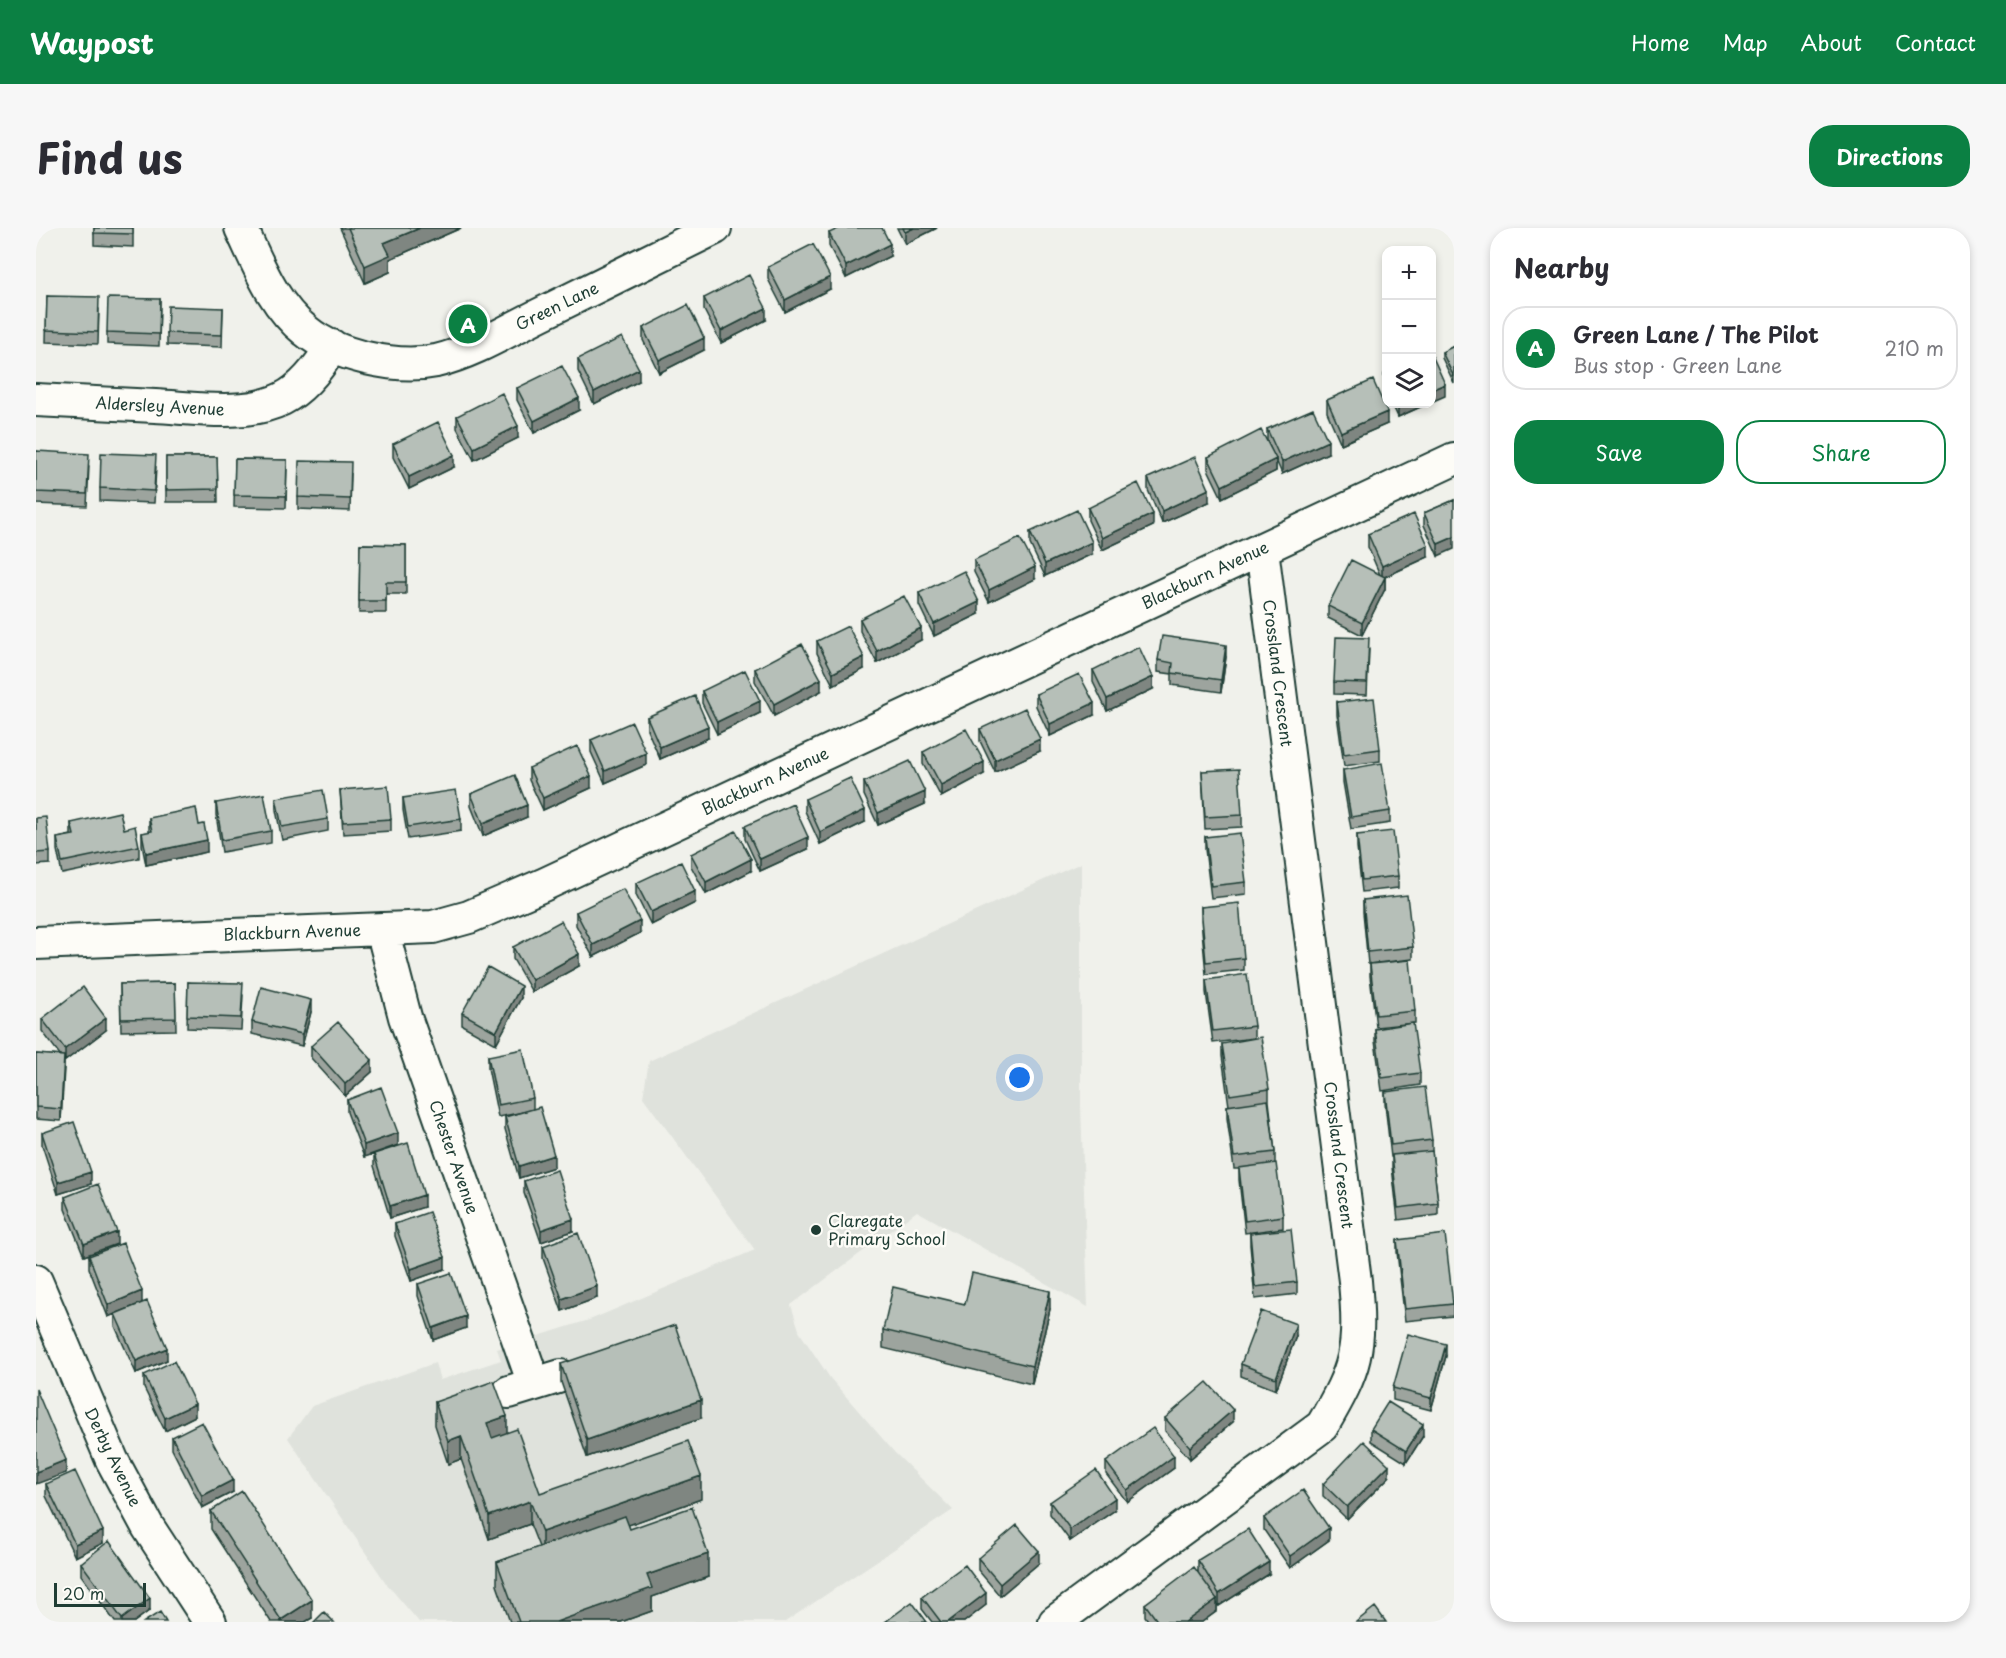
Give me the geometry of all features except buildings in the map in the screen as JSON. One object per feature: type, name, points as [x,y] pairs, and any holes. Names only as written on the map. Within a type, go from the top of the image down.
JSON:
[{"type":"street","name":"Green Lane","points":[[241,228],[269,286],[285,309],[306,332],[360,357],[395,362],[435,361],[485,342],[715,228]]},
{"type":"street","name":"Aldersley Avenue","points":[[36,400],[225,410],[261,406],[282,399],[303,384],[321,364],[332,346]]},
{"type":"street","name":"Blackburn Avenue","points":[[36,943],[433,927],[460,919],[543,885],[1454,459]]},
{"type":"street","name":"Crossland Crescent","points":[[1055,1622],[1322,1426],[1344,1389],[1356,1356],[1359,1329],[1355,1281],[1262,549]]},
{"type":"street","name":"Chester Avenue","points":[[382,929],[405,1017],[534,1384]]},
{"type":"street","name":"Derby Avenue","points":[[36,1281],[112,1460],[148,1527],[210,1622]]},
{"type":"shaded area","name":"Claregate Primary School","points":[[1081,863],[1081,1106],[1088,1307],[917,1211],[791,1305],[800,1333],[830,1378],[895,1453],[953,1510],[785,1622],[419,1622],[386,1583],[288,1438],[312,1406],[435,1363],[440,1380],[501,1360],[497,1349],[592,1319],[755,1250],[643,1097],[649,1061]]},
{"type":"place","name":"Green Lane / The Pilot","points":[[468,324]]},
{"type":"place","name":"Claregate Primary School","points":[[816,1230]]}]
